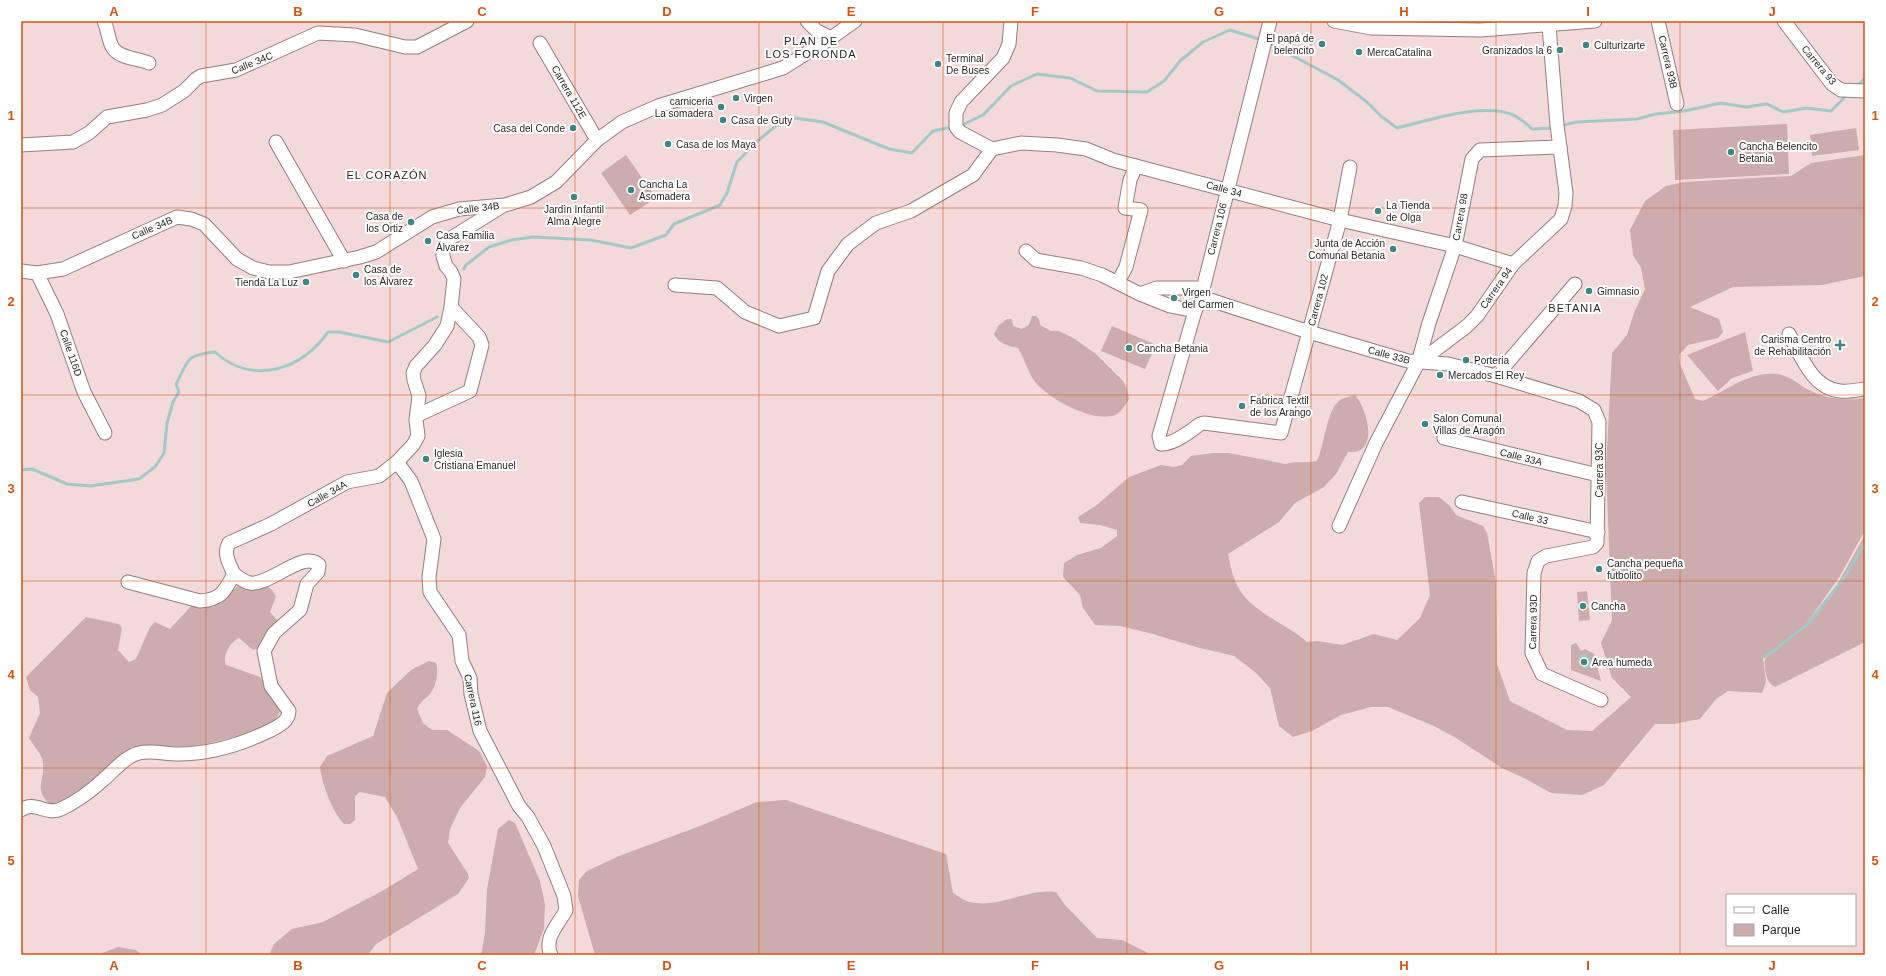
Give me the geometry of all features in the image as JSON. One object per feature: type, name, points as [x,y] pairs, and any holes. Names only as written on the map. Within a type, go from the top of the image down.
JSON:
[{"type":"street","points":[[104,21],[112,47],[124,56],[150,63]]},
{"type":"street","name":"Calle 34C","points":[[21,145],[73,142],[89,133],[107,117],[147,110],[162,105],[184,91],[201,76],[221,74],[236,70],[318,33],[355,35],[405,48],[417,47],[467,21]]},
{"type":"street","points":[[807,21],[817,31],[832,38]]},
{"type":"street","name":"Calle 34B","points":[[21,271],[36,274],[62,269],[177,218],[191,219],[204,224],[237,259],[253,268],[269,272],[289,272],[376,252],[432,217],[459,209],[505,205],[531,197],[556,182],[597,140],[622,122],[658,106],[783,68],[832,38],[855,21]]},
{"type":"street","points":[[675,285],[717,288],[745,312],[780,326],[814,318],[828,271],[848,244],[876,223],[911,211],[973,175],[992,149],[960,132],[956,127],[956,113],[961,102],[1003,58],[1009,44],[1011,21]]},
{"type":"street","points":[[1334,21],[1371,28],[1407,30],[1480,30],[1548,26],[1595,21]]},
{"type":"street","name":"Carrera 93B","points":[[1658,21],[1677,104]]},
{"type":"street","name":"Carrera 93","points":[[1784,21],[1832,84],[1843,90],[1861,92]]},
{"type":"street","name":"Carrera 106","points":[[1269,25],[1202,292],[1195,311],[1159,436],[1159,441],[1165,444],[1200,424],[1281,432]]},
{"type":"street","name":"Carrera 94","points":[[1339,526],[1376,444],[1418,363],[1467,326],[1477,316],[1513,264],[1561,219],[1565,206],[1566,193],[1558,136],[1548,26]]},
{"type":"street","name":"Carrera 112E","points":[[540,43],[597,140]]},
{"type":"street","name":"Carrera 98","points":[[1418,363],[1429,323],[1455,246],[1472,159],[1480,150],[1558,136]]},
{"type":"street","points":[[276,142],[344,260]]},
{"type":"street","name":"Calle 34","points":[[992,149],[1021,143],[1057,145],[1086,149],[1113,160],[1340,220],[1455,246],[1513,264]]},
{"type":"street","points":[[1118,282],[1126,266],[1141,210],[1125,208],[1130,180],[1136,166]]},
{"type":"street","name":"Carrera 102","points":[[1281,432],[1340,220],[1350,167]]},
{"type":"street","points":[[418,415],[470,391],[482,344],[479,337],[451,307],[454,279],[446,266],[443,256],[443,249],[451,238],[505,205]]},
{"type":"street","points":[[1026,251],[1036,260],[1081,268],[1118,282],[1140,294],[1170,306],[1195,311]]},
{"type":"street","name":"Calle 116D","points":[[36,274],[57,314],[84,392],[105,433]]},
{"type":"street","points":[[1496,376],[1575,284]]},
{"type":"street","name":"Calle 33B","points":[[1140,294],[1157,288],[1202,292],[1310,332],[1418,363],[1448,364],[1496,376],[1579,401]]},
{"type":"street","name":"Calle 34A","points":[[234,574],[227,558],[227,547],[229,543],[271,524],[347,482],[379,476],[397,462],[413,445],[418,436],[416,420],[418,415],[419,396],[413,373],[416,366],[435,345],[447,326],[451,307]]},
{"type":"street","points":[[1789,334],[1814,378],[1824,386],[1841,391],[1865,389]]},
{"type":"street","name":"Carrera 93C","points":[[1579,401],[1594,410],[1599,422],[1598,532],[1596,543],[1593,548]]},
{"type":"street","name":"Calle 33A","points":[[1444,438],[1598,475]]},
{"type":"street","name":"Carrera 116","points":[[397,462],[411,481],[434,539],[428,577],[430,592],[459,634],[462,661],[470,678],[471,694],[480,731],[519,806],[528,816],[544,846],[564,896],[566,910],[550,934],[549,950],[551,955]]},
{"type":"street","name":"Calle 33","points":[[1462,502],[1598,532]]},
{"type":"street","name":"Carrera 93D","points":[[1593,548],[1546,556],[1538,561],[1534,573],[1532,652],[1542,674],[1601,700]]},
{"type":"street","points":[[21,810],[25,807],[33,806],[51,812],[61,809],[91,790],[132,756],[152,752],[179,754],[218,750],[242,744],[277,727],[286,720],[289,711],[271,686],[264,651],[274,633],[300,610],[307,584],[318,572],[319,565],[312,561],[299,563],[266,580],[250,583],[234,574],[222,595],[210,600],[200,601],[128,582]]},
{"type":"green space","name":"Cancha Belencito Betania","points":[[1787,124],[1789,174],[1675,180],[1673,130]]},
{"type":"green space","points":[[1856,128],[1859,150],[1812,156],[1810,135]]},
{"type":"green space","name":"Cancha La Asomadera","points":[[626,155],[656,198],[630,215],[601,173]]},
{"type":"green space","points":[[1865,155],[1865,276],[1822,285],[1733,287],[1690,307],[1719,319],[1723,332],[1718,338],[1688,345],[1679,355],[1680,364],[1695,399],[1703,401],[1746,379],[1765,374],[1783,375],[1812,392],[1827,397],[1842,399],[1865,398],[1865,530],[1840,576],[1807,623],[1837,585],[1865,535],[1865,642],[1775,687],[1768,679],[1765,671],[1765,660],[1773,651],[1803,626],[1763,658],[1766,682],[1762,693],[1728,691],[1716,699],[1700,719],[1673,724],[1655,724],[1604,785],[1582,795],[1551,793],[1502,768],[1456,738],[1434,726],[1388,707],[1371,707],[1341,715],[1312,731],[1293,737],[1279,726],[1270,688],[1255,672],[1234,656],[1120,626],[1095,625],[1083,608],[1080,595],[1063,577],[1064,563],[1077,555],[1101,548],[1117,536],[1117,530],[1100,525],[1080,523],[1078,517],[1097,505],[1129,477],[1161,465],[1174,467],[1182,465],[1191,456],[1213,453],[1229,453],[1286,464],[1317,461],[1328,421],[1334,407],[1342,399],[1355,395],[1362,406],[1367,421],[1368,436],[1366,443],[1360,450],[1348,452],[1336,474],[1324,487],[1295,503],[1279,522],[1228,554],[1233,575],[1239,589],[1256,607],[1307,642],[1318,641],[1342,645],[1374,634],[1397,640],[1420,618],[1430,595],[1419,503],[1425,497],[1439,497],[1449,505],[1456,515],[1483,526],[1487,533],[1496,583],[1497,664],[1510,701],[1567,730],[1592,731],[1631,697],[1612,678],[1601,643],[1612,620],[1606,469],[1612,353],[1627,335],[1634,313],[1645,289],[1641,268],[1633,255],[1630,230],[1645,201],[1666,186],[1684,182],[1791,176],[1811,163]]},
{"type":"green space","points":[[1032,316],[1036,316],[1039,319],[1040,325],[1051,331],[1059,331],[1075,339],[1097,355],[1123,381],[1127,389],[1129,399],[1120,412],[1112,416],[1103,417],[1082,412],[1071,408],[1051,396],[1036,383],[1018,348],[1001,342],[994,334],[998,326],[1007,319],[1012,319],[1013,326],[1022,329],[1029,325]]},
{"type":"green space","name":"Cancha Betania","points":[[1112,326],[1156,345],[1145,369],[1101,351]]},
{"type":"green space","points":[[1745,332],[1753,371],[1732,378],[1718,391],[1687,355]]},
{"type":"green space","points":[[238,586],[265,586],[270,588],[276,596],[270,612],[278,621],[258,648],[253,650],[239,638],[230,646],[226,654],[225,661],[226,665],[260,677],[281,709],[276,720],[248,734],[197,746],[132,747],[86,787],[64,801],[50,804],[42,794],[41,789],[43,760],[29,738],[40,713],[38,697],[30,690],[26,677],[86,617],[119,624],[122,628],[118,650],[129,662],[136,659],[150,627],[155,622],[170,629],[192,605],[213,607]]},
{"type":"green space","name":"Cancha","points":[[1587,591],[1590,620],[1579,621],[1577,592]]},
{"type":"green space","name":"Area humeda","points":[[1576,643],[1581,651],[1585,649],[1594,654],[1601,681],[1571,670],[1571,645]]},
{"type":"green space","points":[[429,661],[436,663],[437,675],[432,691],[421,702],[417,709],[423,723],[432,730],[447,730],[479,751],[487,766],[485,777],[460,808],[450,829],[448,843],[468,874],[469,878],[458,894],[376,944],[368,955],[269,955],[274,944],[292,929],[323,922],[384,890],[418,869],[397,817],[385,797],[360,792],[355,796],[355,820],[350,824],[344,824],[335,812],[328,797],[320,767],[327,756],[373,736],[387,693],[411,670]]},
{"type":"green space","points":[[786,800],[946,854],[953,893],[966,901],[992,903],[1034,893],[1056,892],[1064,904],[1097,938],[1122,940],[1152,955],[595,955],[578,896],[579,880],[587,871],[619,856],[700,826],[757,802]]},
{"type":"green space","points":[[509,820],[515,823],[540,881],[545,904],[544,929],[534,955],[481,955],[485,933],[487,889],[498,829]]},
{"type":"green space","points":[[118,947],[136,950],[142,955],[97,955]]},
{"type":"water","points":[[1586,653],[1592,665],[1585,669],[1579,656]]},
{"type":"waterway","points":[[960,126],[983,115],[1011,86],[1037,74],[1070,78],[1097,91],[1147,92],[1164,81],[1180,61],[1203,42],[1230,30],[1262,40]]},
{"type":"waterway","points":[[1269,43],[1338,80],[1367,102],[1382,117],[1397,128],[1464,112],[1477,111],[1504,112],[1512,114],[1532,129],[1553,128]]},
{"type":"waterway","points":[[1856,87],[1865,78]]},
{"type":"waterway","points":[[1560,126],[1577,122],[1637,119],[1656,114],[1684,111],[1721,103],[1746,107],[1767,104],[1783,112],[1807,108],[1831,111],[1847,95]]},
{"type":"waterway","points":[[464,269],[466,265],[489,247],[511,240],[533,237],[591,240],[631,248],[666,235],[674,224],[720,205],[727,193],[737,162],[755,143],[777,125],[795,118],[823,122],[889,149],[912,153],[933,131],[952,127]]},
{"type":"waterway","points":[[21,470],[32,469],[67,484],[90,486],[139,479],[155,467],[164,453],[167,423],[173,402],[179,392],[176,384],[186,364],[193,357],[205,353],[215,352],[229,362],[245,369],[260,371],[276,369],[291,364],[305,356],[328,332],[339,332],[388,342],[437,317]]},
{"type":"waterway","points":[[1765,657],[1808,624],[1847,574],[1865,542]]},
{"type":"place","name":"El papá de belencito","points":[[1322,44]]},
{"type":"place","name":"Culturizarte","points":[[1586,45]]},
{"type":"place","name":"Granizados la 6","points":[[1560,50]]},
{"type":"place","name":"MercaCatalina","points":[[1359,52]]},
{"type":"place","name":"Terminal De Buses","points":[[938,64]]},
{"type":"place","name":"Virgen","points":[[736,98]]},
{"type":"place","name":"carniceria La somadera","points":[[721,107]]},
{"type":"place","name":"Casa de Guty","points":[[723,120]]},
{"type":"place","name":"Casa del Conde","points":[[573,128]]},
{"type":"place","name":"Casa de los Maya","points":[[668,144]]},
{"type":"place","name":"Cancha Belencito Betania","points":[[1731,152]]},
{"type":"place","name":"Cancha La Asomadera","points":[[631,190]]},
{"type":"place","name":"Jardìn Infantil Alma Alegre","points":[[574,197]]},
{"type":"place","name":"La Tienda de Olga","points":[[1378,211]]},
{"type":"place","name":"Casa de los Ortiz","points":[[411,222]]},
{"type":"place","name":"Casa Familia Álvarez","points":[[428,241]]},
{"type":"place","name":"Junta de Acción Comunal Betania","points":[[1393,249]]},
{"type":"place","name":"Casa de los Álvarez","points":[[356,275]]},
{"type":"place","name":"Tienda La Luz","points":[[306,282]]},
{"type":"place","name":"Gimnasio","points":[[1589,291]]},
{"type":"place","name":"Virgen del Carmen","points":[[1174,298]]},
{"type":"place","name":"Carisma Centro de Rehabilitación","points":[[1840,345]]},
{"type":"place","name":"Cancha Betania","points":[[1129,348]]},
{"type":"place","name":"Porteria","points":[[1466,360]]},
{"type":"place","name":"Mercados El Rey","points":[[1440,375]]},
{"type":"place","name":"Fabrica Textil de los Arango","points":[[1242,406]]},
{"type":"place","name":"Salon Comunal Villas de Aragón","points":[[1425,424]]},
{"type":"place","name":"Iglesia Cristiana Emanuel","points":[[426,459]]},
{"type":"place","name":"Cancha pequeña futbolito","points":[[1599,569]]},
{"type":"place","name":"Cancha","points":[[1583,606]]},
{"type":"place","name":"Area humeda","points":[[1584,662]]},
{"type":"district","name":"PLAN DE LOS FORONDA","points":[[811,47]]},
{"type":"district","name":"EL CORAZÓN","points":[[387,175]]},
{"type":"district","name":"BETANIA","points":[[1575,308]]}]
